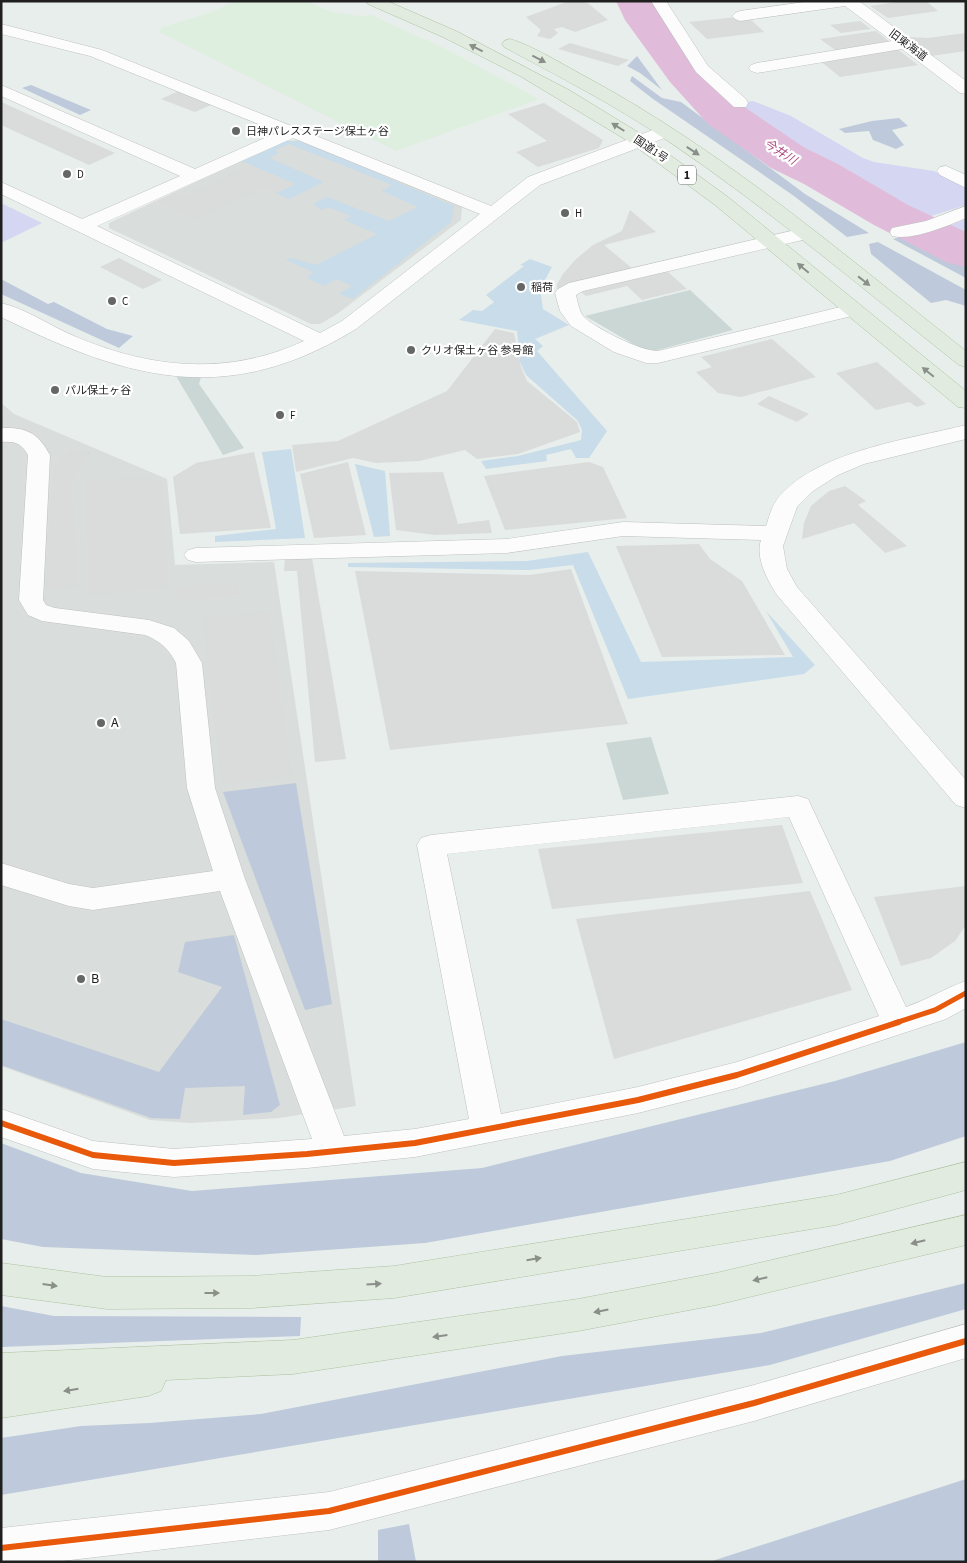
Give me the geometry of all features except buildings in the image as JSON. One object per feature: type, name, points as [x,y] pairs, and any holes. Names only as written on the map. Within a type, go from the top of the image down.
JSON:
[{"type":"highway","name":"国道1号","points":[[373,1],[453,36],[507,63],[588,108],[671,162],[966,402]]},
{"type":"highway","points":[[416,1],[467,24]]},
{"type":"highway","name":"国道1号","points":[[491,35],[574,77],[630,110],[705,159],[966,361]]},
{"type":"highway","points":[[1,1279],[107,1293],[252,1292],[394,1282],[836,1210],[966,1176]]},
{"type":"highway","points":[[1,1401],[578,1315],[725,1286],[966,1230]]},
{"type":"highway","points":[[1,1370],[292,1357]]},
{"type":"street","points":[[658,1],[702,69],[740,103]]},
{"type":"street","points":[[740,16],[845,1]]},
{"type":"street","name":"旧東海道","points":[[849,1],[966,89]]},
{"type":"street","points":[[1,29],[96,52],[493,213]]},
{"type":"street","points":[[757,68],[907,44]]},
{"type":"street","points":[[1,90],[194,176]]},
{"type":"street","points":[[82,226],[293,132]]},
{"type":"street","points":[[1,309],[70,342],[110,356],[148,366],[202,372],[244,368],[281,358],[322,342],[349,325],[534,181],[664,132]]},
{"type":"street","points":[[966,164],[946,171],[966,183]]},
{"type":"street","points":[[1,187],[322,342]]},
{"type":"street","points":[[902,231],[931,225],[966,212]]},
{"type":"street","points":[[804,234],[576,287],[565,293],[570,311],[578,322],[621,348],[646,357],[658,357],[853,310]]},
{"type":"street","points":[[966,432],[888,449],[856,458],[830,470],[805,486],[786,504],[771,546],[775,569],[786,590],[966,798]]},
{"type":"street","points":[[1,435],[23,436],[33,443],[39,455],[31,600],[37,610],[51,615],[149,628],[166,634],[180,647],[188,663],[200,788],[230,879],[333,1151]]},
{"type":"street","points":[[196,555],[507,546],[623,529],[731,531],[775,534]]},
{"type":"street","points":[[488,1130],[432,845],[798,806],[897,1022]]},
{"type":"street","points":[[1,874],[69,895],[93,899],[230,879]]},
{"type":"street","points":[[1,1123],[93,1155],[174,1163],[415,1143],[638,1100],[737,1075],[935,1010],[966,992]]},
{"type":"street","points":[[1,1548],[329,1511],[754,1403],[966,1341]]},
{"type":"shaded area","points":[[236,1],[306,1],[332,12],[361,16],[371,15],[448,50],[539,99],[396,151],[159,32],[163,27],[209,13]]},
{"type":"shaded area","points":[[569,1],[582,1],[589,4],[608,20],[575,32],[562,27],[554,29],[558,33],[550,39],[537,36],[541,30],[526,17]]},
{"type":"shaded area","points":[[902,1],[926,1],[938,11],[888,18],[870,6]]},
{"type":"shaded area","points":[[747,16],[764,32],[707,39],[689,22]]},
{"type":"shaded area","points":[[860,21],[871,29],[841,33],[830,25]]},
{"type":"shaded area","points":[[876,31],[891,43],[838,52],[820,39]]},
{"type":"shaded area","points":[[966,33],[966,51],[931,56],[907,37],[928,38]]},
{"type":"shaded area","points":[[570,43],[629,60],[618,66],[558,49]]},
{"type":"shaded area","points":[[896,48],[918,65],[840,77],[819,60]]},
{"type":"shaded area","points":[[637,56],[662,90],[640,73],[627,66]]},
{"type":"shaded area","points":[[632,76],[662,98],[681,102],[805,194],[869,233],[847,237],[794,196],[653,99],[630,81]]},
{"type":"shaded area","points":[[31,85],[91,110],[80,115],[22,88]]},
{"type":"shaded area","points":[[181,90],[215,103],[195,112],[161,99]]},
{"type":"shaded area","points":[[753,101],[791,116],[863,158],[874,162],[934,171],[966,187],[966,205],[919,220],[766,130],[730,105]]},
{"type":"shaded area","points":[[1,102],[115,153],[89,165],[1,125]]},
{"type":"shaded area","points":[[544,103],[603,140],[599,148],[538,167],[516,152],[547,141],[508,114]]},
{"type":"shaded area","points":[[899,118],[908,126],[892,130],[904,145],[896,149],[873,140],[869,131],[845,133],[839,129],[872,121]]},
{"type":"shaded area","points":[[303,140],[462,207],[461,220],[337,314],[320,324],[311,324],[109,228],[109,223],[283,141]]},
{"type":"shaded area","points":[[285,141],[302,141],[454,206],[451,222],[353,299],[339,294],[352,286],[337,279],[324,286],[307,278],[313,272],[286,260],[291,258],[316,265],[377,234],[344,220],[351,216],[329,207],[322,210],[313,204],[327,197],[389,221],[418,207],[382,191],[392,185],[289,144],[275,150],[279,153],[269,158],[324,182],[289,199],[276,193],[295,184],[242,161]]},
{"type":"shaded area","points":[[250,165],[294,184],[275,193],[263,188],[197,220],[157,201],[176,192],[184,196]]},
{"type":"shaded area","points":[[1,203],[42,223],[1,243]]},
{"type":"shaded area","points":[[630,210],[656,232],[604,245],[633,269],[557,291],[557,284],[575,260],[593,245],[622,231]]},
{"type":"shaded area","points":[[966,219],[966,243],[940,229]]},
{"type":"shaded area","points":[[910,234],[966,264],[966,278],[893,239]]},
{"type":"shaded area","points":[[878,242],[966,290],[966,306],[946,300],[931,303],[871,254],[869,244]]},
{"type":"shaded area","points":[[119,258],[162,280],[143,289],[100,267]]},
{"type":"shaded area","points":[[530,259],[552,267],[540,289],[543,309],[569,325],[535,339],[543,346],[537,351],[607,431],[589,458],[576,458],[571,449],[546,455],[547,461],[486,469],[481,461],[518,456],[581,440],[582,430],[578,421],[526,375],[520,362],[517,331],[459,320],[473,310],[482,311],[494,302],[486,295],[524,266],[520,265]]},
{"type":"shaded area","points":[[667,271],[687,289],[642,300],[627,286],[586,296],[581,292]]},
{"type":"shaded area","points":[[1,279],[48,304],[54,302],[107,329],[133,336],[119,348],[1,294]]},
{"type":"shaded area","points":[[690,290],[733,330],[654,351],[640,348],[585,316]]},
{"type":"shaded area","points":[[495,329],[514,333],[521,367],[527,381],[577,422],[580,432],[518,454],[477,459],[465,450],[419,461],[376,463],[353,458],[296,472],[292,445],[338,441],[447,391]]},
{"type":"shaded area","points":[[772,339],[816,377],[741,397],[718,393],[696,372],[712,367],[701,357]]},
{"type":"shaded area","points":[[877,362],[926,404],[917,407],[909,402],[876,410],[836,373]]},
{"type":"shaded area","points":[[176,376],[201,377],[199,384],[244,448],[223,455]]},
{"type":"shaded area","points":[[769,396],[809,414],[797,422],[757,404]]},
{"type":"shaded area","points":[[1,403],[14,414],[167,479],[175,565],[274,562],[356,1106],[279,1118],[190,1123],[150,1120],[1,1066]]},
{"type":"shaded area","points":[[71,449],[91,452],[72,481],[77,587],[46,590],[53,468]]},
{"type":"shaded area","points":[[291,449],[305,538],[215,542],[215,536],[276,529],[262,452]]},
{"type":"shaded area","points":[[254,452],[271,528],[180,534],[173,477],[196,463]]},
{"type":"shaded area","points":[[348,462],[366,535],[314,538],[300,474]]},
{"type":"shaded area","points":[[589,462],[603,467],[627,518],[505,530],[484,476]]},
{"type":"shaded area","points":[[355,464],[385,471],[390,536],[374,537]]},
{"type":"shaded area","points":[[443,472],[458,524],[489,520],[492,533],[435,535],[396,530],[389,473]]},
{"type":"shaded area","points":[[141,477],[162,482],[168,588],[88,595],[86,481]]},
{"type":"shaded area","points":[[845,486],[866,501],[858,505],[907,546],[885,553],[854,523],[802,539],[804,523],[811,506],[829,491]]},
{"type":"shaded area","points":[[699,544],[710,559],[742,581],[785,655],[662,657],[616,546]]},
{"type":"shaded area","points":[[588,552],[641,662],[793,657],[766,611],[815,665],[804,674],[628,699],[573,565],[529,570],[348,567],[348,563],[527,561]]},
{"type":"shaded area","points":[[285,558],[312,558],[346,759],[315,762],[297,571],[284,571]]},
{"type":"shaded area","points":[[571,569],[628,724],[390,750],[355,571],[530,575]]},
{"type":"shaded area","points":[[239,583],[237,596],[177,601],[175,587]]},
{"type":"shaded area","points":[[269,612],[292,776],[222,784],[203,618]]},
{"type":"shaded area","points":[[651,737],[669,794],[623,800],[606,743]]},
{"type":"shaded area","points":[[296,783],[332,1004],[305,1010],[223,792]]},
{"type":"shaded area","points":[[782,825],[803,883],[552,909],[538,849]]},
{"type":"shaded area","points":[[966,886],[966,925],[955,941],[931,958],[901,966],[874,897]]},
{"type":"shaded area","points":[[810,891],[852,990],[614,1059],[576,919]]},
{"type":"shaded area","points":[[234,935],[280,1105],[271,1112],[243,1115],[245,1086],[185,1088],[180,1119],[151,1118],[1,1065],[1,1019],[159,1072],[222,987],[178,972],[185,942]]},
{"type":"shaded area","points":[[966,1042],[966,1136],[890,1161],[425,1243],[256,1255],[43,1247],[1,1239],[1,1143],[81,1173],[192,1191],[482,1168],[835,1081]]},
{"type":"shaded area","points":[[966,1283],[966,1309],[770,1365],[1,1495],[1,1438],[81,1426],[149,1423],[261,1414],[562,1356],[761,1333]]},
{"type":"shaded area","points":[[1,1306],[54,1316],[301,1317],[300,1336],[1,1347]]},
{"type":"shaded area","points":[[966,1479],[966,1562],[709,1562]]},
{"type":"shaded area","points":[[409,1524],[416,1562],[378,1562],[378,1530]]},
{"type":"waterway","name":"今井川","points":[[628,1],[638,5]]},
{"type":"waterway","name":"今井川","points":[[636,1],[645,20],[685,73],[724,114],[788,158],[821,174],[891,215],[966,252]]},
{"type":"cycle path","points":[[1,1123],[93,1155],[174,1163],[307,1154],[415,1143],[638,1100],[737,1075],[935,1010],[966,993]]},
{"type":"cycle path","points":[[1,1548],[329,1511],[754,1403],[966,1341]]},
{"type":"place","name":"日神パレスステージ保土ヶ谷","points":[[236,131]]},
{"type":"place","name":"D","points":[[67,174]]},
{"type":"place","name":"H","points":[[565,213]]},
{"type":"place","name":"稲荷","points":[[521,287]]},
{"type":"place","name":"C","points":[[112,301]]},
{"type":"place","name":"クリオ保土ヶ谷 参号館","points":[[411,350]]},
{"type":"place","name":"パル保土ヶ谷","points":[[55,390]]},
{"type":"place","name":"F","points":[[280,415]]},
{"type":"place","name":"A","points":[[101,723]]},
{"type":"place","name":"B","points":[[81,979]]}]
